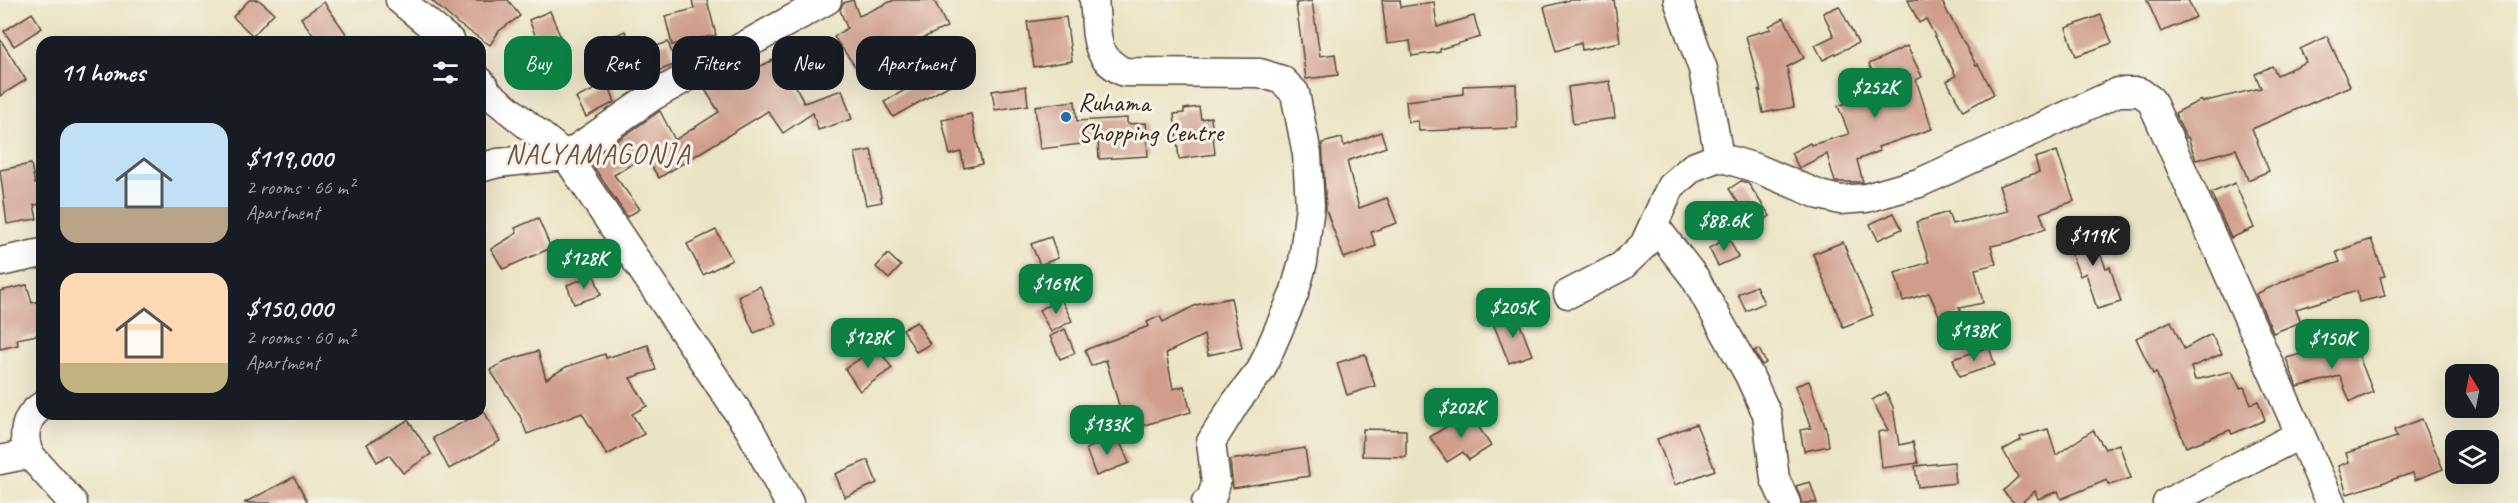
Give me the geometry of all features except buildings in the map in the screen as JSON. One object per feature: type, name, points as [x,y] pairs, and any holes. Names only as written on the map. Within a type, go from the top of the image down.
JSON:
[{"type":"street","points":[[400,0],[444,36]]},
{"type":"street","points":[[486,166],[566,156],[653,96],[827,0]]},
{"type":"street","points":[[1094,0],[1100,52],[1109,65],[1124,72],[1260,73],[1282,80],[1295,93],[1307,154],[1310,206],[1303,262],[1294,294],[1261,370],[1236,402],[1211,442],[1216,483],[1211,500],[1206,503]]},
{"type":"street","points":[[1678,0],[1703,69],[1719,157]]},
{"type":"street","points":[[486,90],[566,156],[750,430],[789,503]]},
{"type":"street","points":[[1568,294],[1622,266],[1644,245],[1671,186],[1693,167],[1719,157],[1756,168],[1820,195],[1840,200],[1866,198],[1919,183],[2118,92],[2140,92],[2151,100],[2331,503]]},
{"type":"street","points":[[1654,225],[1695,278],[1754,384],[1767,414],[1775,479],[1786,503]]},
{"type":"street","points":[[0,262],[36,254]]},
{"type":"street","points":[[36,411],[28,418],[27,424],[26,444],[29,454],[73,503]]},
{"type":"street","points":[[2167,503],[2299,435]]},
{"type":"street","points":[[0,460],[29,454]]},
{"type":"place","name":"Ruhama Shopping Centre","points":[[1066,117]]},
{"type":"district","name":"NALYAMAGONJA","points":[[598,153]]}]
